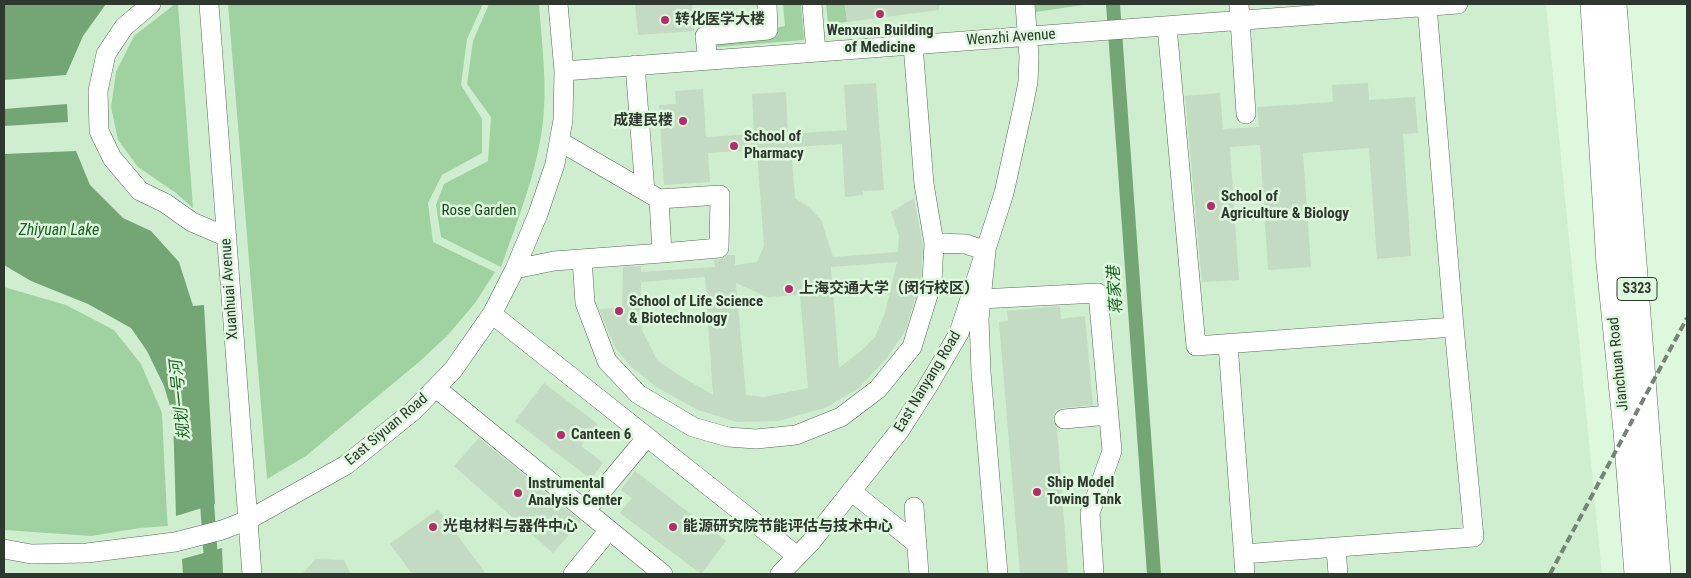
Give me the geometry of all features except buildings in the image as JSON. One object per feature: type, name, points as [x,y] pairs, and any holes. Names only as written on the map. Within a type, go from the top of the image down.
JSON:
[{"type":"main road","name":"Jianchuan Road","points":[[1593,4],[1609,264],[1625,422],[1637,574]]},
{"type":"main road","name":"Jianchuan Road","points":[[1614,4],[1658,574]]},
{"type":"street","points":[[151,4],[124,27],[106,54],[98,91],[99,131],[112,158],[140,191],[164,203],[192,222],[226,237]]},
{"type":"street","name":"Xuanhuai Avenue","points":[[208,4],[252,574]]},
{"type":"street","name":"East Siyuan Road","points":[[4,549],[32,554],[87,553],[175,542],[222,530],[248,520],[346,465],[414,411],[453,370],[492,314],[515,269],[538,214],[555,164],[562,120],[564,71],[558,4]]},
{"type":"street","points":[[708,60],[705,36],[768,30],[767,4]]},
{"type":"street","points":[[812,4],[816,52]]},
{"type":"street","name":"East Nanyang Road","points":[[789,568],[900,430],[959,333],[1004,193],[1023,107],[1028,82],[1026,4]]},
{"type":"street","name":"Wenzhi Avenue","points":[[564,71],[1167,26],[1240,12],[1458,4]]},
{"type":"street","points":[[1243,554],[1474,537],[1454,327],[1428,6]]},
{"type":"street","points":[[1240,12],[1246,114]]},
{"type":"street","points":[[1167,26],[1196,346],[1454,327]]},
{"type":"street","points":[[582,259],[585,303],[607,361],[638,394],[693,427],[728,437],[756,439],[796,435],[841,416],[878,389],[912,347],[932,282],[934,243],[924,184],[913,45]]},
{"type":"street","points":[[636,65],[652,195],[662,254]]},
{"type":"street","points":[[515,269],[582,259],[719,248],[720,195],[652,195],[559,141]]},
{"type":"street","points":[[934,243],[966,244],[986,251],[980,299],[981,372],[998,574]]},
{"type":"street","points":[[980,299],[1098,292],[1112,451],[1090,513],[1094,574]]},
{"type":"street","points":[[492,314],[647,438],[789,568]]},
{"type":"street","points":[[1228,344],[1245,574]]},
{"type":"street","points":[[436,388],[663,574]]},
{"type":"street","points":[[1064,419],[1109,415]]},
{"type":"street","points":[[586,510],[647,438]]},
{"type":"street","points":[[851,491],[917,544]]},
{"type":"street","points":[[914,507],[919,574]]},
{"type":"street","points":[[572,574],[609,530]]},
{"type":"street","points":[[1336,548],[1338,574]]},
{"type":"shaded area","name":"上海交通大学（闵行校区）","points":[[4,4],[1546,4],[1602,574],[4,574]]},
{"type":"green space","points":[[175,4],[178,4],[193,208],[176,193],[138,167],[118,140],[111,107],[116,72],[134,36]]},
{"type":"green space","points":[[228,4],[483,4],[467,39],[461,85],[482,119],[482,153],[442,175],[428,203],[433,242],[495,272],[475,303],[448,335],[419,362],[306,456],[267,479]]},
{"type":"green space","name":"Rose Garden","points":[[489,4],[539,4],[544,67],[544,114],[539,148],[525,199],[501,267],[441,237],[436,205],[444,184],[488,161],[491,117],[467,84],[473,41]]},
{"type":"green space","points":[[783,4],[801,4],[804,40],[717,47],[716,41],[785,26]]},
{"type":"green space","points":[[826,4],[845,4],[847,22],[828,24]]},
{"type":"green space","points":[[1035,4],[1089,4],[1036,12]]},
{"type":"green space","points":[[4,287],[66,305],[114,330],[141,364],[162,413],[168,526],[140,528],[91,536],[4,530]]},
{"type":"water","points":[[4,4],[106,4],[83,36],[66,75],[4,80]]},
{"type":"water","points":[[67,104],[68,122],[4,126],[4,109]]},
{"type":"water","name":"Zhiyuan Lake","points":[[76,151],[90,185],[123,218],[151,231],[179,262],[193,306],[204,305],[215,504],[176,516],[173,416],[164,386],[147,351],[131,328],[88,304],[31,281],[4,265],[4,154]]},
{"type":"water","points":[[222,548],[223,574],[183,574],[182,559]]},
{"type":"waterway","name":"蒋家港","points":[[1113,4],[1154,574]]},
{"type":"waterway","name":"规划一号河","points":[[206,489],[212,574]]},
{"type":"railway","points":[[1550,574],[1687,318]]},
{"type":"place","name":"Wenxuan Building of Medicine","points":[[880,14]]},
{"type":"place","name":"转化医学大楼","points":[[665,20]]},
{"type":"place","name":"成建民楼","points":[[683,121]]},
{"type":"place","name":"School of Pharmacy","points":[[734,146]]},
{"type":"place","name":"School of Agriculture & Biology","points":[[1211,206]]},
{"type":"place","name":"上海交通大学（闵行校区）","points":[[789,289]]},
{"type":"place","name":"School of Life Science & Biotechnology","points":[[619,311]]},
{"type":"place","name":"Canteen 6","points":[[561,435]]},
{"type":"place","name":"Ship Model Towing Tank","points":[[1037,492]]},
{"type":"place","name":"Instrumental Analysis Center","points":[[518,493]]},
{"type":"place","name":"光电材料与器件中心","points":[[433,527]]},
{"type":"place","name":"能源研究院节能评估与技术中心","points":[[673,527]]}]
